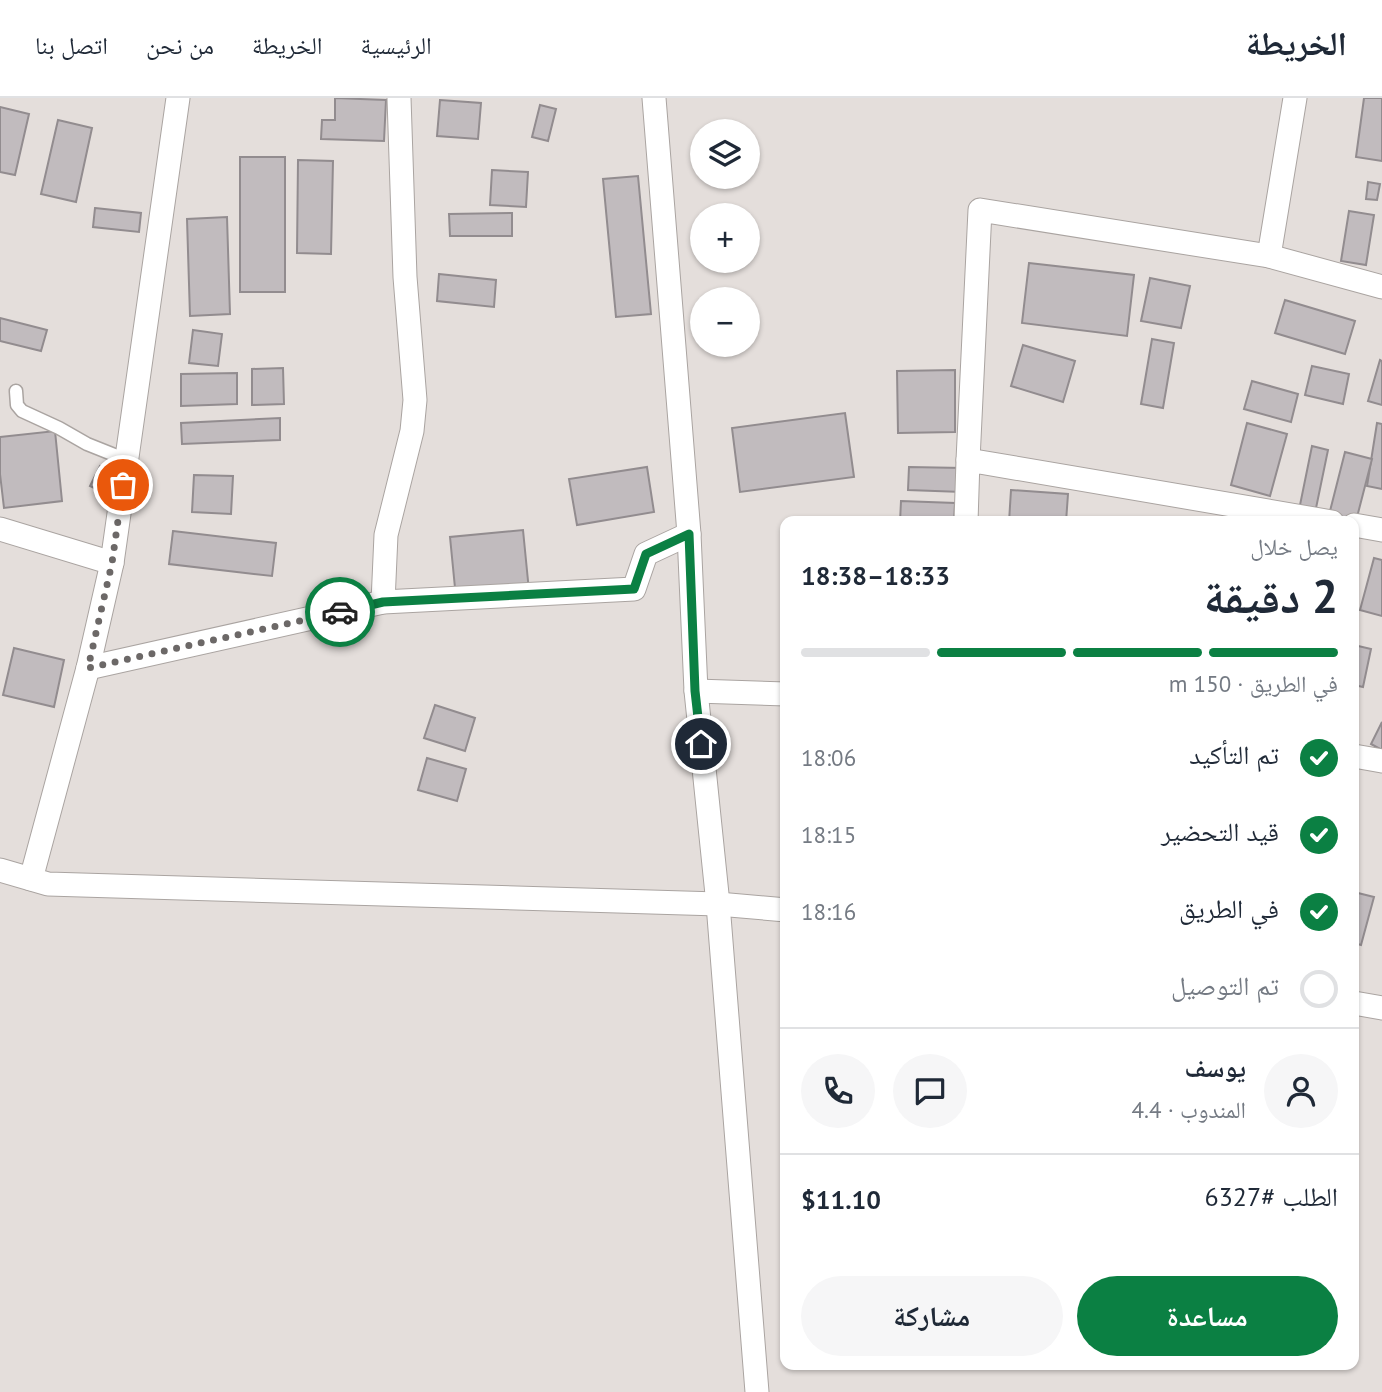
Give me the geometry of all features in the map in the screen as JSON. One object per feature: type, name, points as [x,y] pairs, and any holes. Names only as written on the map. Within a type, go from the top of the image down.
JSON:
[{"type":"street","points":[[31,879],[88,668],[112,563],[178,98]]},
{"type":"street","points":[[383,602],[386,535],[412,431],[415,400],[405,277],[399,98]]},
{"type":"street","points":[[654,98],[689,534],[695,691],[718,904],[757,1392]]},
{"type":"street","points":[[1269,256],[1295,98]]},
{"type":"street","points":[[966,516],[980,210],[1269,256],[1382,287]]},
{"type":"street","points":[[968,460],[1297,516]]},
{"type":"street","points":[[1359,526],[1382,530]]},
{"type":"street","points":[[0,529],[112,563]]},
{"type":"street","points":[[88,668],[383,602],[634,589],[646,554],[689,534]]},
{"type":"street","points":[[695,691],[780,694]]},
{"type":"street","points":[[1359,757],[1382,761]]},
{"type":"street","points":[[0,870],[48,884],[62,885],[718,904],[780,909]]},
{"type":"street","points":[[1359,1004],[1382,1008]]},
{"type":"lane","points":[[16,391],[17,405],[22,411],[87,444],[127,460]]},
{"type":"building","points":[[335,98],[386,100],[384,141],[321,139],[322,120],[335,120]]},
{"type":"building","points":[[1364,98],[1382,98],[1382,161],[1356,157]]},
{"type":"building","points":[[440,100],[481,103],[478,139],[437,136]]},
{"type":"building","points":[[540,105],[556,109],[548,141],[532,137]]},
{"type":"building","points":[[0,107],[29,114],[15,175],[0,172]]},
{"type":"building","points":[[58,120],[92,128],[76,202],[41,194]]},
{"type":"building","points":[[240,157],[285,157],[285,292],[240,292]]},
{"type":"building","points":[[298,160],[333,161],[331,254],[297,253]]},
{"type":"building","points":[[492,170],[528,172],[526,207],[490,205]]},
{"type":"building","points":[[638,176],[651,314],[616,317],[603,179]]},
{"type":"building","points":[[1368,182],[1380,184],[1377,200],[1366,199]]},
{"type":"building","points":[[95,208],[141,213],[139,232],[93,227]]},
{"type":"building","points":[[1349,211],[1374,215],[1366,265],[1341,261]]},
{"type":"building","points":[[512,213],[512,236],[450,236],[449,214]]},
{"type":"building","points":[[227,217],[230,314],[190,316],[187,219]]},
{"type":"building","points":[[1029,263],[1134,275],[1127,336],[1022,323]]},
{"type":"building","points":[[439,274],[496,280],[494,307],[437,301]]},
{"type":"building","points":[[1150,278],[1190,286],[1181,328],[1141,321]]},
{"type":"building","points":[[1285,300],[1355,321],[1345,354],[1275,333]]},
{"type":"building","points":[[0,318],[47,330],[41,351],[0,341]]},
{"type":"building","points":[[193,330],[222,334],[218,366],[189,363]]},
{"type":"building","points":[[1152,339],[1174,343],[1163,408],[1141,404]]},
{"type":"building","points":[[1023,345],[1075,361],[1063,402],[1011,386]]},
{"type":"building","points":[[1380,360],[1382,361],[1382,405],[1368,401]]},
{"type":"building","points":[[1312,366],[1349,374],[1343,404],[1305,395]]},
{"type":"building","points":[[283,368],[284,404],[252,405],[252,369]]},
{"type":"building","points":[[955,370],[955,432],[898,433],[897,371]]},
{"type":"building","points":[[237,373],[237,404],[181,406],[181,374]]},
{"type":"building","points":[[1252,381],[1298,394],[1291,422],[1244,409]]},
{"type":"building","points":[[845,413],[854,477],[740,492],[732,428]]},
{"type":"building","points":[[280,418],[280,440],[182,444],[181,423]]},
{"type":"building","points":[[1247,423],[1287,434],[1270,496],[1231,485]]},
{"type":"building","points":[[1377,423],[1382,424],[1382,489],[1367,486]]},
{"type":"building","points":[[55,431],[62,501],[4,508],[0,437]]},
{"type":"building","points":[[1312,446],[1328,450],[1315,513],[1299,510]]},
{"type":"building","points":[[1345,452],[1372,459],[1357,516],[1329,515]]},
{"type":"building","points":[[100,466],[119,475],[109,495],[90,486]]},
{"type":"building","points":[[647,467],[654,512],[577,525],[569,479]]},
{"type":"building","points":[[909,467],[963,468],[962,492],[908,490]]},
{"type":"building","points":[[194,475],[233,476],[231,514],[192,512]]},
{"type":"building","points":[[1011,490],[1068,494],[1066,516],[1009,516]]},
{"type":"building","points":[[901,501],[955,503],[954,516],[900,516]]},
{"type":"building","points":[[523,530],[529,591],[456,598],[450,537]]},
{"type":"building","points":[[173,531],[276,543],[272,576],[169,564]]},
{"type":"building","points":[[1374,558],[1382,560],[1382,616],[1360,610]]},
{"type":"building","points":[[1359,646],[1371,649],[1363,687],[1359,686]]},
{"type":"building","points":[[14,648],[64,660],[54,707],[3,695]]},
{"type":"building","points":[[435,705],[475,718],[465,751],[424,738]]},
{"type":"building","points":[[1382,722],[1382,750],[1371,744]]},
{"type":"building","points":[[427,758],[466,769],[457,801],[418,790]]},
{"type":"building","points":[[1359,893],[1374,897],[1359,944]]},
{"type":"way so far","points":[[123,485],[112,563],[88,668],[340,612]]},
{"type":"route","points":[[340,612],[383,602],[634,589],[646,554],[689,534],[695,691],[701,744]]}]
